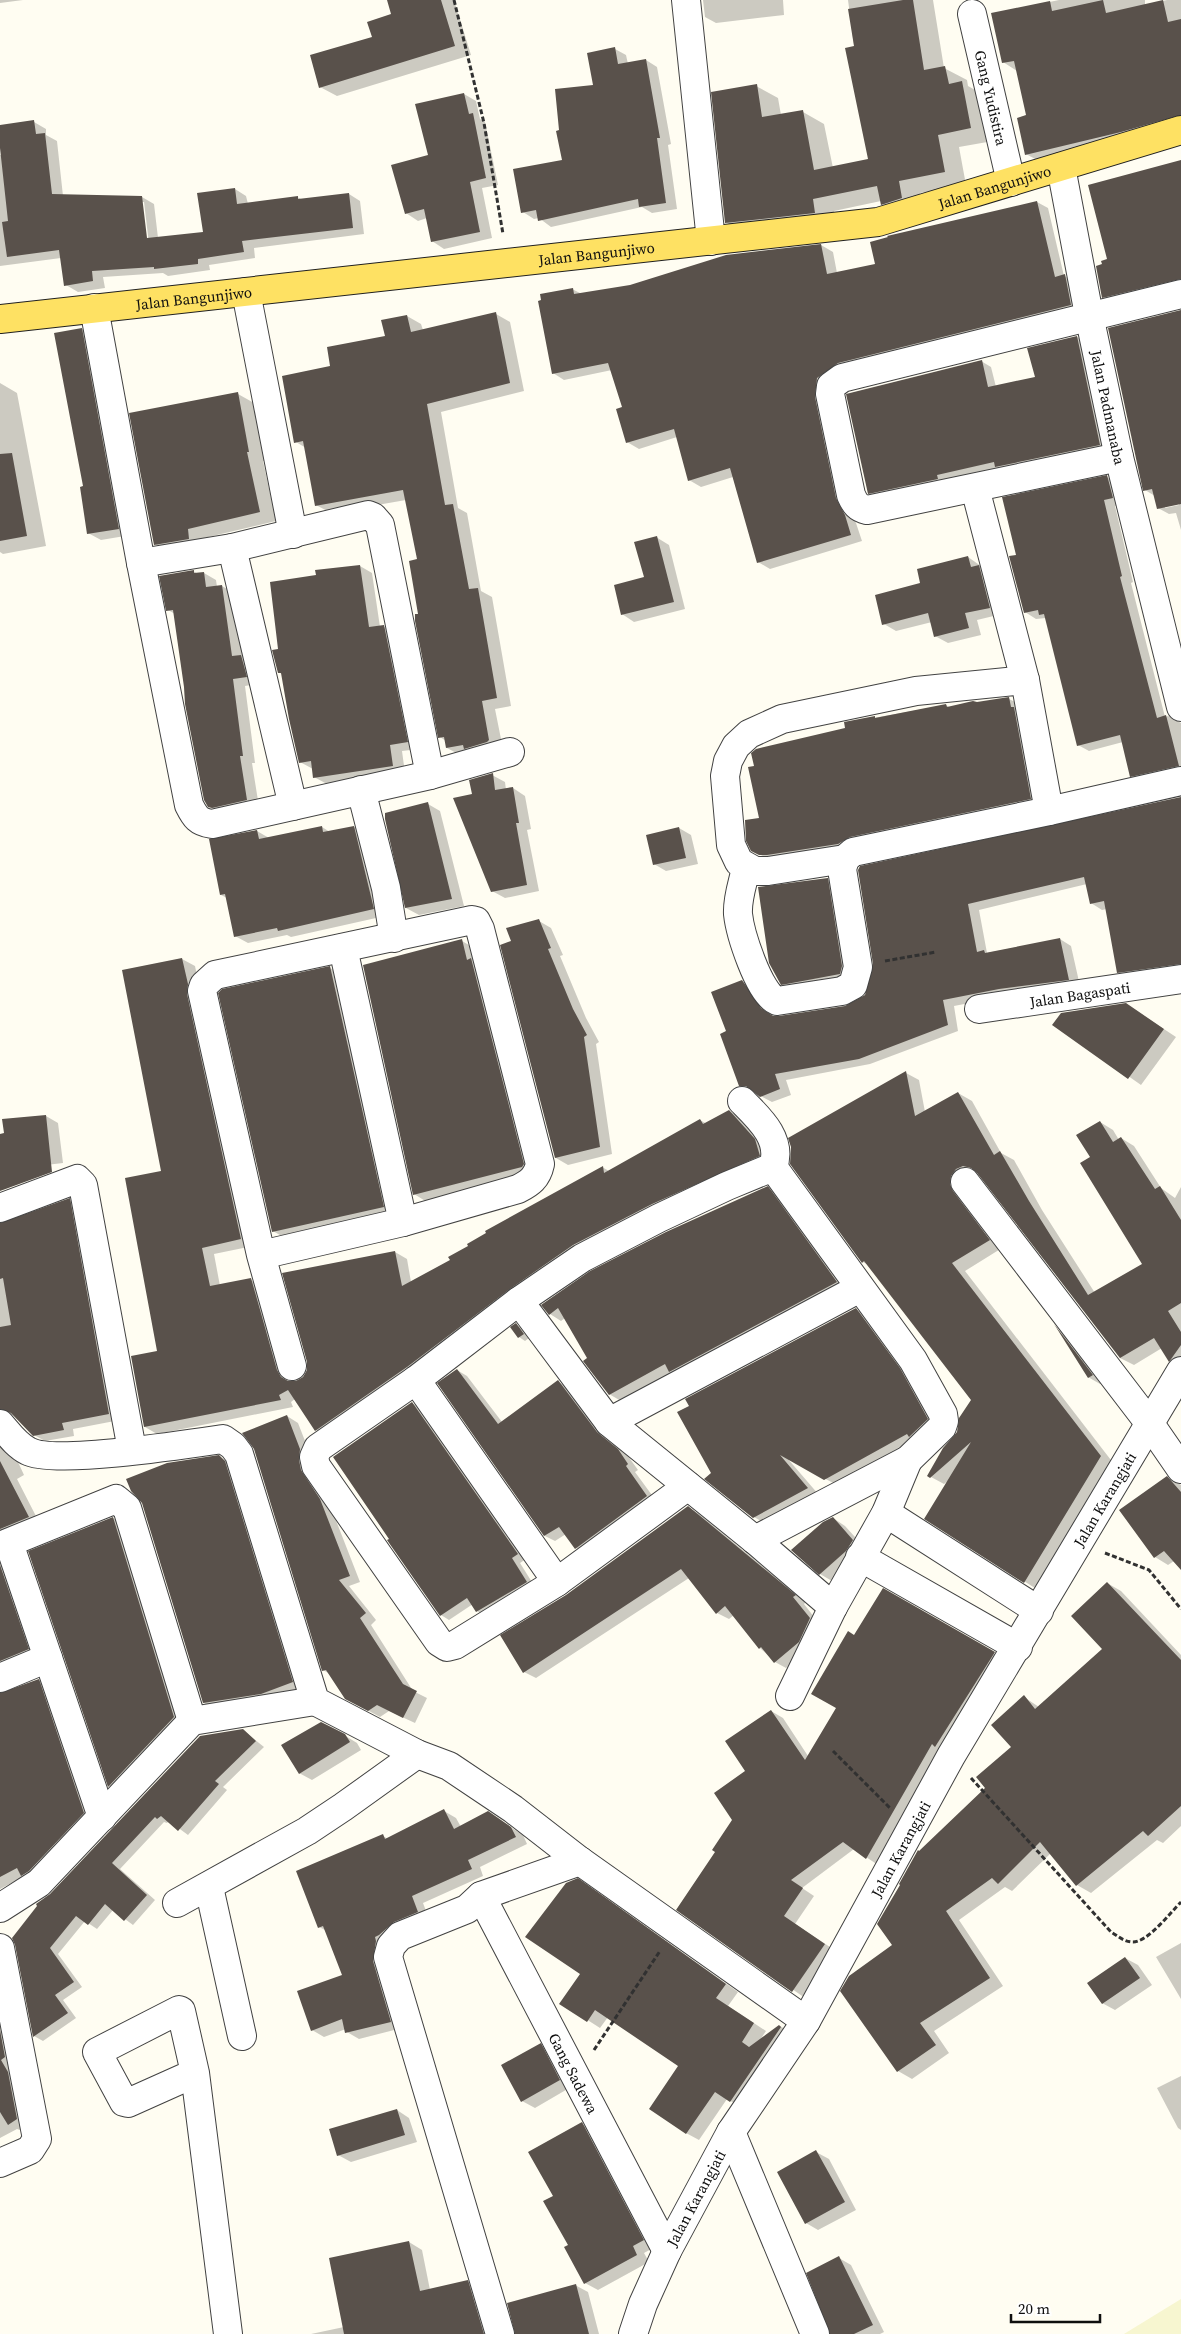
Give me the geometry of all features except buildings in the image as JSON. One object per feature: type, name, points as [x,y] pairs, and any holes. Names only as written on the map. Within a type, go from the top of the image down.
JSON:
[{"type":"main road","name":"Jalan Bangunjiwo","points":[[0,316],[246,292],[878,222],[1181,130]]},
{"type":"street","points":[[686,0],[710,241]]},
{"type":"street","name":"Gang Yudistira","points":[[972,14],[1011,182]]},
{"type":"street","name":"Jalan Padmanaba","points":[[1061,167],[1089,316],[1119,457],[1174,643],[1181,707]]},
{"type":"street","points":[[246,292],[293,534]]},
{"type":"street","points":[[1119,457],[874,510],[860,508],[851,495],[830,394],[831,386],[842,378],[1181,294]]},
{"type":"street","points":[[94,308],[141,563],[189,805],[194,816],[201,822],[212,824],[430,775],[510,752]]},
{"type":"street","points":[[974,488],[1025,680],[1050,811]]},
{"type":"street","points":[[141,563],[232,548],[368,515],[374,517],[380,525],[430,775]]},
{"type":"street","points":[[232,548],[293,806]]},
{"type":"street","points":[[1025,680],[916,691],[782,719],[749,734],[736,746],[728,761],[725,776],[731,845],[734,854],[746,868],[755,871],[768,871],[845,859],[854,852],[1050,811],[1181,781]]},
{"type":"street","points":[[361,790],[386,888],[394,938]]},
{"type":"street","points":[[746,868],[738,900],[742,933],[763,989],[773,1000],[781,1001],[842,991],[853,985],[858,967],[842,869],[845,859]]},
{"type":"street","points":[[261,1255],[403,1222],[518,1189],[533,1180],[538,1173],[540,1164],[483,938],[476,922],[472,920],[214,975],[204,985],[202,991],[261,1255],[292,1366]]},
{"type":"street","points":[[343,948],[403,1222]]},
{"type":"street","name":"Jalan Bagaspati","points":[[979,1010],[1181,979]]},
{"type":"street","points":[[688,1486],[557,1582],[455,1645],[447,1647],[439,1642],[316,1466],[314,1457],[318,1448],[416,1380],[519,1301],[591,1254],[659,1218],[726,1186],[773,1167],[776,1158],[776,1145],[759,1118],[742,1101]]},
{"type":"street","points":[[755,1540],[908,1460],[942,1427],[944,1421],[943,1414],[913,1360],[773,1167]]},
{"type":"street","points":[[0,1208],[77,1179],[83,1185],[132,1450]]},
{"type":"street","points":[[965,1182],[1150,1424],[1181,1469]]},
{"type":"street","points":[[609,1422],[860,1288]]},
{"type":"street","points":[[519,1301],[609,1422],[755,1540],[833,1607]]},
{"type":"street","name":"Jalan Karangjati","points":[[633,2334],[642,2304],[667,2251],[731,2132],[806,2021],[951,1756],[1018,1647],[1181,1371]]},
{"type":"street","points":[[416,1380],[557,1582]]},
{"type":"street","points":[[0,1424],[13,1439],[29,1452],[60,1455],[132,1450],[223,1439],[233,1446],[239,1454],[315,1702]]},
{"type":"street","points":[[790,1696],[833,1607],[886,1513],[908,1460]]},
{"type":"street","points":[[102,1818],[48,1658],[4,1544],[116,1499],[122,1503],[127,1508],[192,1721]]},
{"type":"street","points":[[886,1513],[1039,1611]]},
{"type":"street","points":[[860,1557],[1018,1647]]},
{"type":"street","points":[[0,1678],[48,1658]]},
{"type":"street","points":[[0,1908],[39,1883],[192,1721],[315,1702],[417,1754],[449,1766],[513,1809],[580,1861],[806,2021]]},
{"type":"street","points":[[177,1903],[209,1887],[314,1826],[417,1754]]},
{"type":"street","points":[[500,2334],[388,1957],[391,1946],[400,1936],[467,1909],[481,1896],[580,1861]]},
{"type":"street","points":[[209,1887],[242,2036]]},
{"type":"street","name":"Gang Sadewa","points":[[481,1896],[667,2251]]},
{"type":"street","points":[[0,1948],[7,2026],[37,2139],[30,2150],[0,2163]]},
{"type":"street","points":[[196,2073],[228,2334]]},
{"type":"street","points":[[731,2132],[815,2334]]},
{"type":"path","points":[[454,0],[484,123],[508,263]]},
{"type":"path","points":[[858,967],[936,952]]},
{"type":"path","points":[[1079,1542],[1149,1570],[1181,1609]]},
{"type":"path","points":[[832,1751],[911,1829]]},
{"type":"path","points":[[951,1756],[1111,1932],[1123,1940],[1134,1942],[1148,1936],[1181,1902]]},
{"type":"path","points":[[575,2077],[676,1928]]},
{"type":"green space","points":[[1181,2299],[1181,2334],[1124,2334]]}]
